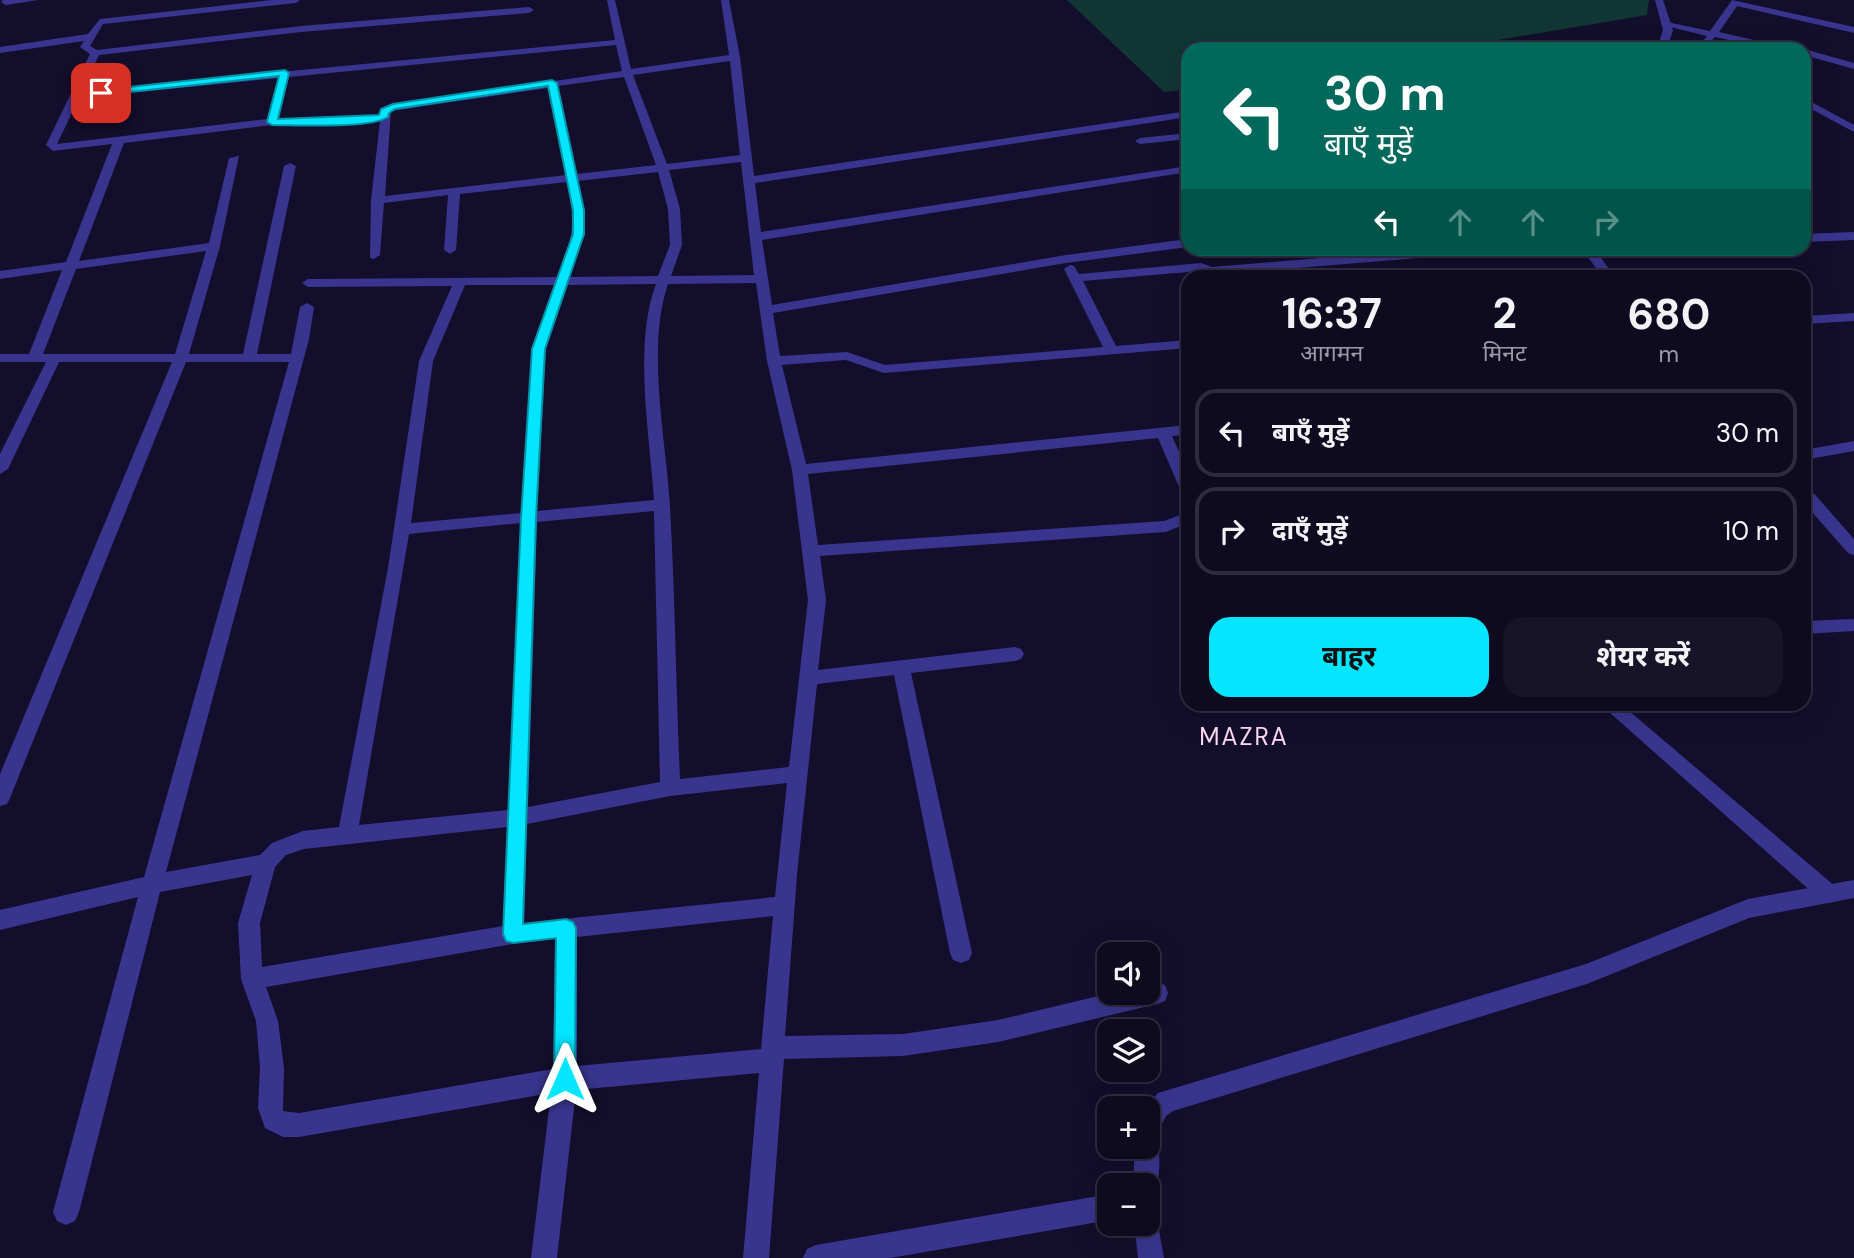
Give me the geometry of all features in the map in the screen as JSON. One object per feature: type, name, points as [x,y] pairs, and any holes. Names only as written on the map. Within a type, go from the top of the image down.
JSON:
[{"type":"street","points":[[0,15],[7,1],[34,0]]},
{"type":"street","points":[[296,0],[107,20],[97,24],[85,47],[95,53],[304,14],[529,10]]},
{"type":"street","points":[[611,0],[627,72],[662,167],[674,209],[676,245],[661,280],[655,303],[651,352],[662,505],[670,788]]},
{"type":"street","points":[[725,0],[735,57],[761,279],[774,361],[800,470],[817,600],[785,905],[757,1258]]},
{"type":"street","points":[[1658,0],[1668,27],[1664,42]]},
{"type":"street","points":[[1711,42],[1713,33],[1736,1],[1854,30]]},
{"type":"street","points":[[1668,27],[1755,42]]},
{"type":"street","points":[[1668,27],[1700,42]]},
{"type":"street","points":[[0,50],[89,37]]},
{"type":"street","points":[[75,95],[620,42]]},
{"type":"street","points":[[95,53],[51,145],[53,148],[272,122],[354,121],[384,117]]},
{"type":"street","points":[[1811,54],[1854,66]]},
{"type":"street","points":[[374,255],[384,111],[393,107],[735,57]]},
{"type":"street","points":[[272,122],[285,73]]},
{"type":"street","points":[[513,934],[528,518],[539,349],[579,234],[579,210],[552,83]]},
{"type":"street","points":[[1811,105],[1854,129]]},
{"type":"street","points":[[749,180],[1181,115]]},
{"type":"street","points":[[1140,141],[1181,137]]},
{"type":"street","points":[[35,357],[119,141]]},
{"type":"street","points":[[0,798],[181,358],[214,246],[235,158]]},
{"type":"street","points":[[377,200],[747,158]]},
{"type":"street","points":[[249,358],[290,166]]},
{"type":"street","points":[[755,237],[1181,170]]},
{"type":"street","points":[[450,250],[454,191]]},
{"type":"street","points":[[1811,237],[1854,236]]},
{"type":"street","points":[[766,310],[1066,260],[1181,244]]},
{"type":"street","points":[[0,275],[214,246]]},
{"type":"street","points":[[1224,270],[1398,256]]},
{"type":"street","points":[[1066,260],[1111,350]]},
{"type":"street","points":[[1304,264],[1307,270]]},
{"type":"street","points":[[1075,278],[1201,267],[1208,270]]},
{"type":"street","points":[[308,283],[761,279]]},
{"type":"street","points":[[348,833],[402,529],[426,361],[460,281]]},
{"type":"street","points":[[66,1212],[152,884],[297,358],[307,307]]},
{"type":"street","points":[[1811,320],[1854,317]]},
{"type":"street","points":[[774,361],[847,356],[884,369],[1181,345]]},
{"type":"street","points":[[0,469],[55,357]]},
{"type":"street","points":[[0,358],[297,358]]},
{"type":"street","points":[[800,470],[1181,431]]},
{"type":"street","points":[[1163,433],[1181,473]]},
{"type":"street","points":[[1811,454],[1854,446]]},
{"type":"street","points":[[1811,501],[1854,549]]},
{"type":"street","points":[[402,529],[662,505]]},
{"type":"street","points":[[810,551],[1166,526],[1181,520]]},
{"type":"street","points":[[1811,628],[1854,625]]},
{"type":"street","points":[[808,678],[1015,654]]},
{"type":"street","points":[[901,667],[961,953]]},
{"type":"street","points":[[1617,711],[1829,894]]},
{"type":"street","points":[[798,774],[670,788],[519,817],[348,833],[290,843],[272,854],[266,863],[249,922],[252,979],[267,1021],[272,1068],[270,1108],[274,1119],[283,1125],[299,1125],[565,1079],[773,1054],[917,1043],[998,1031],[1107,1005]]},
{"type":"street","points":[[0,920],[152,884],[266,863]]},
{"type":"street","points":[[1160,1106],[1166,1100],[1188,1096],[1587,974],[1748,909],[1854,889]]},
{"type":"street","points":[[252,979],[513,934],[785,905]]},
{"type":"street","points":[[544,1258],[565,1079],[566,928]]},
{"type":"street","points":[[816,1258],[1097,1209]]},
{"type":"street","points":[[1148,1236],[1151,1258]]},
{"type":"green space","points":[[1067,0],[1649,0],[1647,15],[1487,42],[1181,42],[1181,90],[1164,92]]},
{"type":"district","name":"MAZRA","points":[[1244,736]]},
{"type":"route","points":[[101,93],[285,73],[272,122],[354,121],[384,117],[384,111],[393,107],[552,83],[579,210],[579,234],[539,349],[528,518],[513,934],[566,928],[565,1079]]}]
